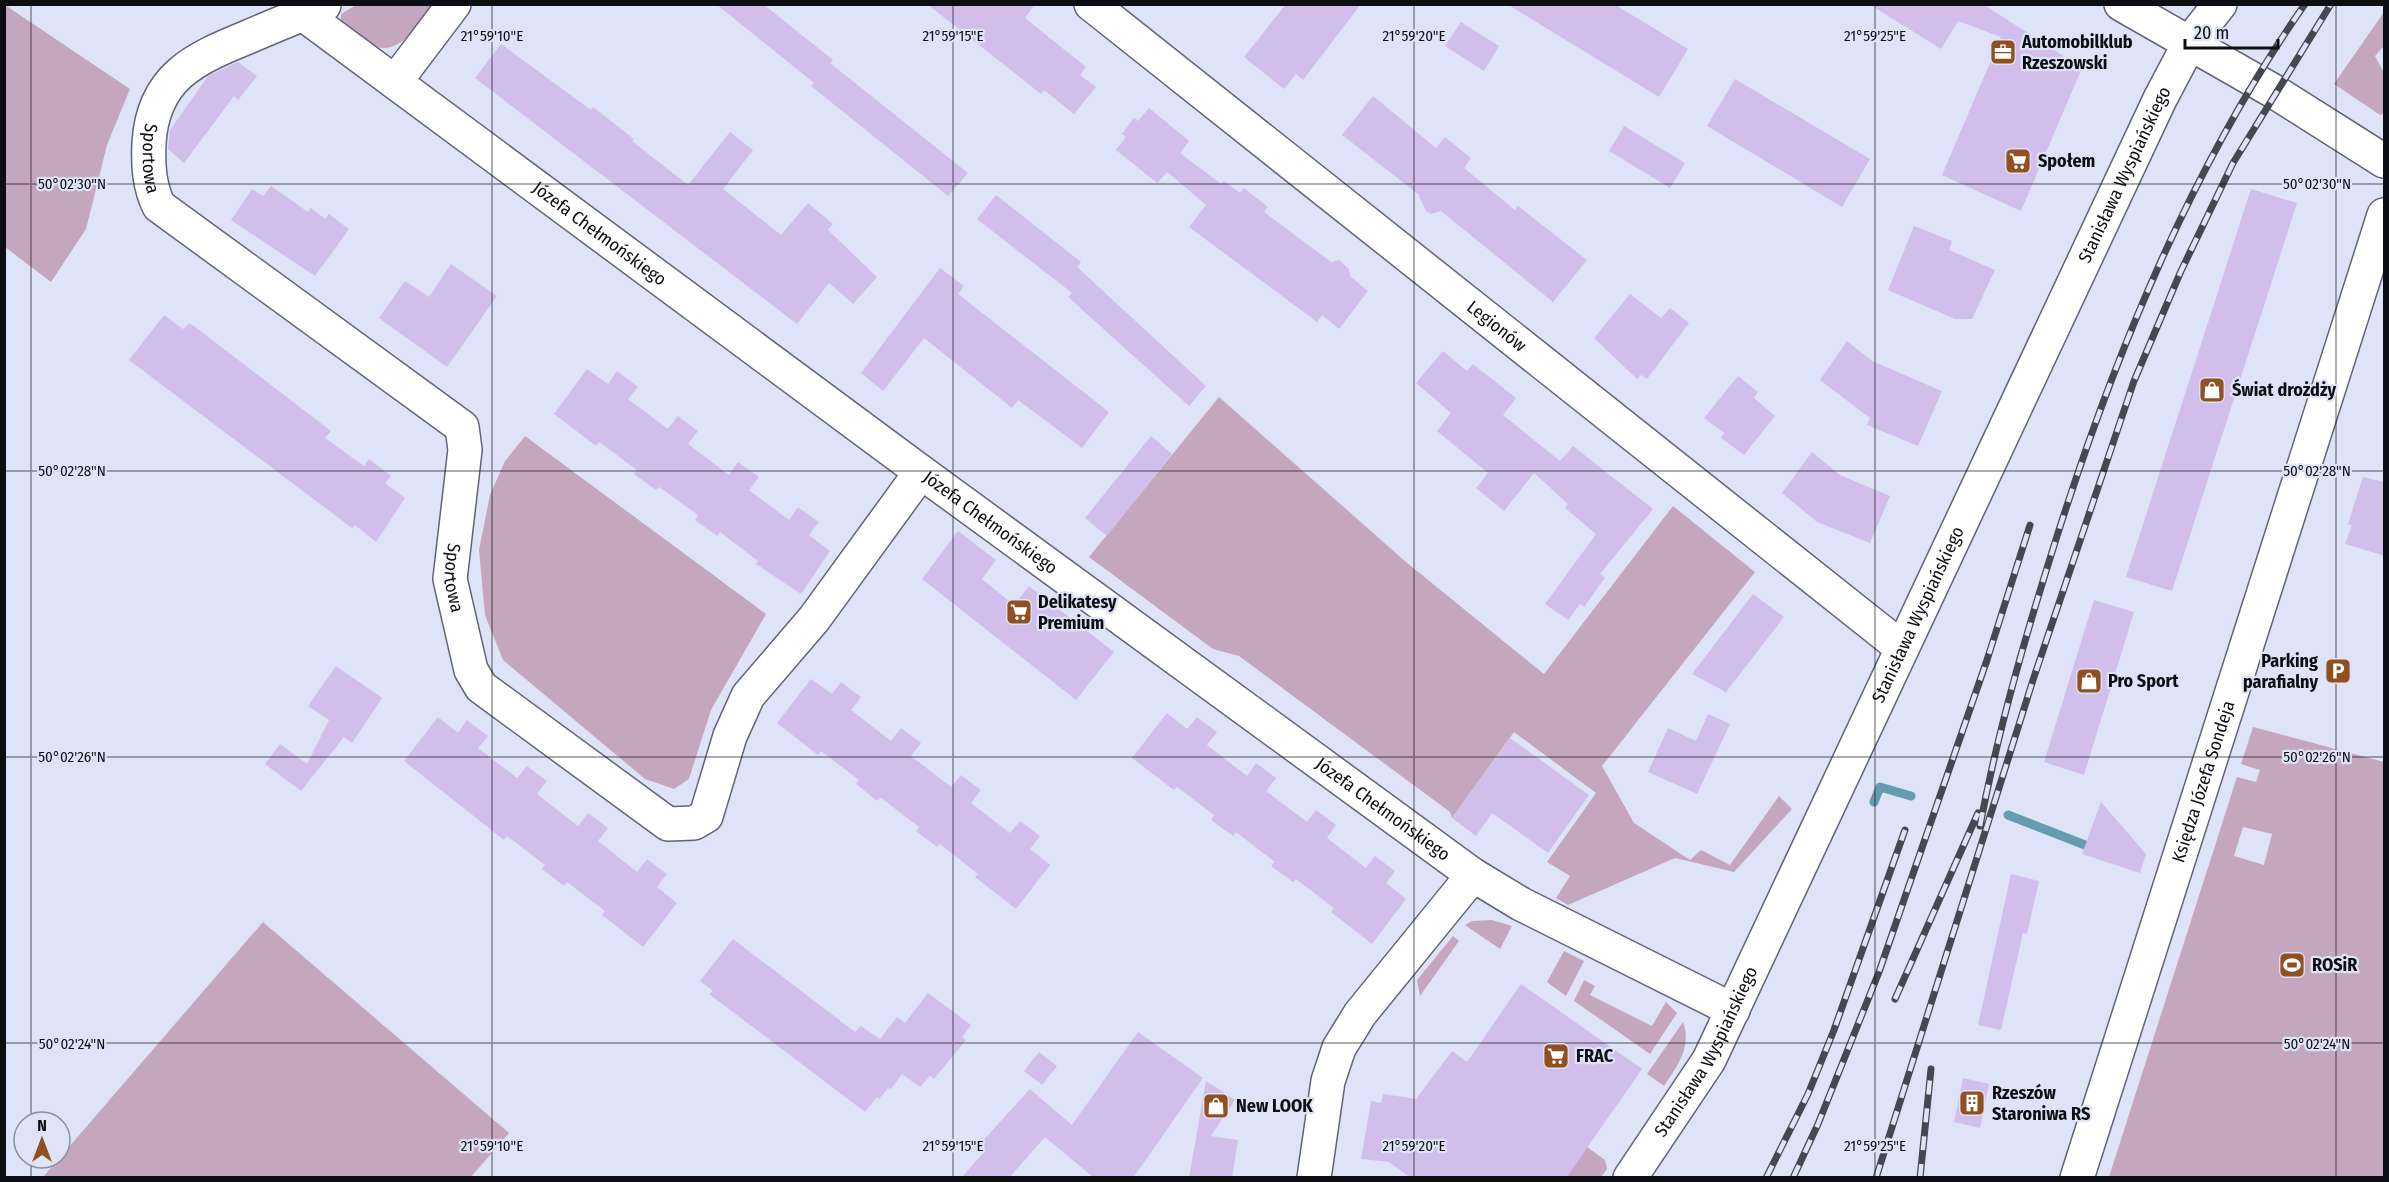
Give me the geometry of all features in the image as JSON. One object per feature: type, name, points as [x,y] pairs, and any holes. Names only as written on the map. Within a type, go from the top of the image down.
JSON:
[{"type":"street","points":[[395,82],[454,4]]},
{"type":"street","name":"Legionów","points":[[1091,4],[1902,648]]},
{"type":"street","points":[[2121,4],[2275,92],[2385,161]]},
{"type":"street","name":"Stanisława Wyspiańskiego","points":[[1630,1178],[1709,1060],[2160,99],[2190,42],[2220,4]]},
{"type":"street","name":"Józefa Chełmońskiego","points":[[314,9],[395,82],[921,472],[1473,875],[1521,904],[1734,1010]]},
{"type":"street","name":"Sportowa","points":[[314,9],[216,50],[192,62],[178,73],[162,94],[150,132],[152,192],[159,206],[462,427],[465,450],[450,579],[471,670],[481,687],[668,824],[694,823],[706,816],[730,736],[748,696],[814,619],[921,472]]},
{"type":"street","name":"Księdza Józefa Sondeja","points":[[2078,1178],[2385,215]]},
{"type":"street","points":[[1314,1178],[1328,1081],[1340,1048],[1360,1014],[1473,875]]},
{"type":"shaded area","points":[[5,5],[130,89],[107,145],[86,229],[51,282],[5,247]]},
{"type":"shaded area","points":[[356,5],[434,5],[410,35],[394,46],[386,48],[368,43],[341,25],[341,14]]},
{"type":"shaded area","points":[[2384,12],[2384,46],[2375,56],[2384,73],[2384,113],[2380,115],[2334,84]]},
{"type":"shaded area","points":[[1219,397],[1406,562],[1544,674],[1673,506],[1755,572],[1602,766],[1634,823],[1690,860],[1701,850],[1730,865],[1779,796],[1792,809],[1734,872],[1675,858],[1568,905],[1556,898],[1570,876],[1547,862],[1596,793],[1514,732],[1452,818],[1450,812],[1239,656],[1213,649],[1089,557]]},
{"type":"shaded area","points":[[525,436],[766,614],[711,710],[689,779],[674,789],[645,779],[503,660],[485,615],[479,550],[490,495],[505,461]]},
{"type":"shaded area","name":"ROSiR","points":[[2253,727],[2384,762],[2384,1177],[2109,1177],[2237,777],[2256,782],[2260,770],[2241,764]],"holes":[[[2243,827],[2272,834],[2264,865],[2234,856]]]},
{"type":"shaded area","points":[[1492,920],[1512,926],[1500,949],[1465,925],[1472,921]]},
{"type":"shaded area","points":[[263,922],[509,1133],[471,1177],[43,1177],[49,1170],[72,1170],[72,1143]]},
{"type":"shaded area","points":[[1453,936],[1459,941],[1420,996],[1417,980]]},
{"type":"shaded area","points":[[1564,951],[1584,961],[1566,996],[1547,982]]},
{"type":"shaded area","points":[[1584,980],[1595,986],[1590,995],[1652,1026],[1666,1002],[1677,1013],[1650,1054],[1574,1001]]},
{"type":"shaded area","points":[[1683,1022],[1685,1048],[1679,1063],[1664,1086],[1647,1074]]},
{"type":"shaded area","points":[[1587,1147],[1605,1160],[1607,1169],[1601,1177],[1566,1178]]},
{"type":"building","points":[[716,4],[763,4],[833,60],[830,63],[968,173],[948,196],[811,86],[814,83]]},
{"type":"building","points":[[927,4],[1035,4],[1025,18],[1086,67],[1080,75],[1096,87],[1074,114],[1044,90],[1041,94]]},
{"type":"building","points":[[1286,4],[1361,4],[1303,80],[1296,74],[1284,89],[1244,57]]},
{"type":"building","points":[[1507,4],[1614,4],[1688,49],[1659,97]]},
{"type":"building","points":[[1869,4],[1983,4],[2082,68],[2021,211],[1942,175],[2001,37],[1958,21],[1941,49]]},
{"type":"building","points":[[1461,22],[1499,46],[1484,71],[1445,46]]},
{"type":"building","points":[[501,44],[591,110],[593,107],[688,185],[730,132],[753,150],[723,189],[781,235],[808,203],[833,224],[828,230],[877,277],[853,304],[829,283],[797,324],[475,78]]},
{"type":"building","points":[[238,62],[257,76],[238,100],[234,96],[184,163],[168,149],[170,130],[208,76]]},
{"type":"building","points":[[1735,79],[1870,159],[1842,207],[1707,126]]},
{"type":"building","points":[[1373,96],[1436,148],[1445,137],[1471,158],[1464,168],[1515,210],[1518,206],[1587,260],[1553,302],[1441,211],[1431,214],[1426,211],[1418,194],[1342,135]]},
{"type":"building","points":[[1149,108],[1189,141],[1180,153],[1221,184],[1224,181],[1240,193],[1244,188],[1268,207],[1264,212],[1331,262],[1339,260],[1349,269],[1350,276],[1368,291],[1339,329],[1322,315],[1317,322],[1189,227],[1206,205],[1167,172],[1157,183],[1116,150],[1126,137],[1122,134],[1134,118],[1138,121]]},
{"type":"building","points":[[1624,126],[1685,163],[1670,188],[1609,151]]},
{"type":"building","points":[[271,186],[308,212],[311,208],[325,219],[329,214],[349,229],[315,276],[231,220],[252,189],[263,196]]},
{"type":"building","points":[[2251,189],[2297,203],[2172,591],[2126,577]]},
{"type":"building","points":[[996,195],[1081,262],[1077,267],[1206,386],[1189,406],[1068,297],[1072,293],[977,219]]},
{"type":"building","points":[[1914,226],[1952,241],[1949,250],[1995,270],[1972,319],[1955,319],[1888,290]]},
{"type":"building","points":[[451,264],[497,296],[447,367],[379,318],[405,281],[429,297]]},
{"type":"building","points":[[940,268],[964,286],[958,294],[1109,412],[1082,448],[1018,400],[1012,408],[924,338],[883,391],[861,373]]},
{"type":"building","points":[[1630,294],[1661,318],[1670,308],[1689,323],[1647,379],[1641,375],[1637,379],[1594,338]]},
{"type":"building","points":[[164,315],[183,329],[190,323],[331,431],[325,438],[364,466],[369,459],[391,476],[385,483],[405,498],[376,542],[355,525],[352,528],[129,360]]},
{"type":"building","points":[[1847,341],[1872,361],[1942,391],[1918,446],[1867,425],[1870,418],[1820,380]]},
{"type":"building","points":[[1443,351],[1467,371],[1473,364],[1516,398],[1503,415],[1560,461],[1573,446],[1653,509],[1600,574],[1605,578],[1584,607],[1580,604],[1568,620],[1545,604],[1596,534],[1565,508],[1568,504],[1534,473],[1504,511],[1476,488],[1488,473],[1437,431],[1451,413],[1416,383]]},
{"type":"building","points":[[587,369],[608,384],[617,371],[638,387],[628,399],[668,429],[678,416],[698,431],[688,444],[729,475],[738,462],[759,477],[749,490],[789,520],[798,507],[819,522],[809,535],[830,551],[801,594],[756,564],[758,561],[720,532],[717,536],[695,520],[698,515],[659,487],[656,490],[634,474],[637,470],[599,442],[596,446],[554,414]]},
{"type":"building","points":[[1738,376],[1758,392],[1754,398],[1775,416],[1744,455],[1721,438],[1724,433],[1704,418]]},
{"type":"building","points":[[1151,436],[1172,454],[1107,536],[1085,518]]},
{"type":"building","points":[[1812,452],[1840,475],[1890,496],[1870,543],[1817,522],[1782,493]]},
{"type":"building","points":[[2363,477],[2385,482],[2385,556],[2345,544],[2352,525],[2348,524]]},
{"type":"building","points":[[958,531],[996,560],[982,579],[1014,605],[1029,586],[1114,652],[1076,700],[922,579]]},
{"type":"building","points":[[1753,594],[1784,617],[1726,692],[1692,674]]},
{"type":"building","points":[[2094,600],[2134,612],[2084,775],[2044,762]]},
{"type":"building","points":[[336,666],[382,698],[352,743],[344,737],[301,791],[265,764],[280,744],[307,764],[329,720],[308,706]]},
{"type":"building","points":[[811,679],[832,694],[841,682],[861,697],[851,710],[891,741],[901,728],[921,743],[911,756],[951,787],[961,775],[981,790],[971,803],[1010,833],[1020,821],[1040,836],[1030,849],[1050,865],[1016,909],[975,877],[978,874],[940,844],[937,847],[916,831],[919,827],[880,797],[877,801],[856,784],[859,780],[821,751],[818,755],[777,723]]},
{"type":"building","points":[[1167,713],[1187,729],[1197,717],[1217,732],[1207,745],[1247,776],[1256,763],[1276,778],[1266,791],[1307,822],[1316,810],[1336,825],[1327,838],[1366,868],[1375,856],[1395,871],[1386,883],[1406,899],[1372,944],[1331,912],[1334,908],[1296,879],[1293,882],[1271,866],[1275,862],[1236,832],[1233,836],[1211,820],[1214,815],[1177,787],[1174,790],[1132,758]]},
{"type":"building","points":[[1708,714],[1730,724],[1697,794],[1648,772],[1668,728],[1696,741]]},
{"type":"building","points":[[438,717],[458,733],[467,720],[488,736],[478,748],[517,778],[527,766],[547,781],[537,794],[578,826],[588,813],[608,828],[598,841],[637,872],[647,859],[667,874],[657,887],[677,903],[643,947],[602,915],[605,911],[567,882],[564,886],[542,869],[545,865],[507,836],[504,840],[404,761]]},
{"type":"building","points":[[1510,738],[1589,795],[1548,853],[1492,813],[1476,836],[1452,818]]},
{"type":"building","points":[[2101,802],[2146,854],[2140,873],[2082,854]]},
{"type":"building","points":[[2011,874],[2039,881],[2027,934],[2023,933],[2001,1030],[1978,1025]]},
{"type":"building","points":[[733,939],[855,1032],[861,1026],[880,1039],[897,1017],[905,1023],[928,993],[971,1025],[962,1037],[966,1040],[934,1079],[930,1076],[920,1087],[902,1074],[891,1089],[888,1088],[879,1099],[877,1097],[865,1112],[709,994],[713,991],[700,981]]},
{"type":"building","points":[[1521,984],[1642,1069],[1566,1178],[1411,1178],[1389,1162],[1361,1159],[1371,1101],[1381,1103],[1383,1094],[1416,1099],[1452,1051],[1467,1062]]},
{"type":"building","points":[[1138,1032],[1203,1078],[1133,1178],[1094,1178],[1045,1137],[1009,1178],[961,1178],[985,1151],[979,1145],[1030,1089],[1072,1125]]},
{"type":"building","points":[[1039,1052],[1057,1066],[1042,1085],[1024,1071]]},
{"type":"building","name":"Rzeszów Staroniwa RS","points":[[1963,1078],[1989,1084],[1980,1128],[1954,1122]]},
{"type":"building","points":[[1206,1081],[1235,1100],[1211,1136],[1238,1140],[1232,1178],[1189,1178]]},
{"type":"waterway","points":[[1874,802],[1880,787],[1911,796]]},
{"type":"waterway","points":[[2008,815],[2085,845]]},
{"type":"railway","points":[[1980,826],[2014,678],[2035,606],[2106,395],[2133,327],[2193,193],[2227,128],[2305,4]]},
{"type":"railway","points":[[1876,1178],[2033,680],[2134,381],[2181,271],[2233,163],[2331,4]]},
{"type":"railway","points":[[1793,1178],[1818,1124],[1879,972],[1987,660],[2030,525]]},
{"type":"railway","points":[[1895,999],[1978,813]]},
{"type":"railway","points":[[1766,1178],[1808,1094],[1834,1030],[1905,830]]},
{"type":"railway","points":[[1920,1178],[1931,1069]]},
{"type":"place","name":"Automobilklub Rzeszowski","points":[[2003,52]]},
{"type":"place","name":"Społem","points":[[2018,161]]},
{"type":"place","name":"Świat drożdży","points":[[2212,390]]},
{"type":"place","name":"Delikatesy Premium","points":[[1019,612]]},
{"type":"place","name":"Parking parafialny","points":[[2338,671]]},
{"type":"place","name":"Pro Sport","points":[[2089,681]]},
{"type":"place","name":"ROSiR","points":[[2292,965]]},
{"type":"place","name":"FRAC","points":[[1556,1056]]},
{"type":"place","name":"Rzeszów Staroniwa RS","points":[[1972,1103]]},
{"type":"place","name":"New LOOK","points":[[1216,1106]]}]
